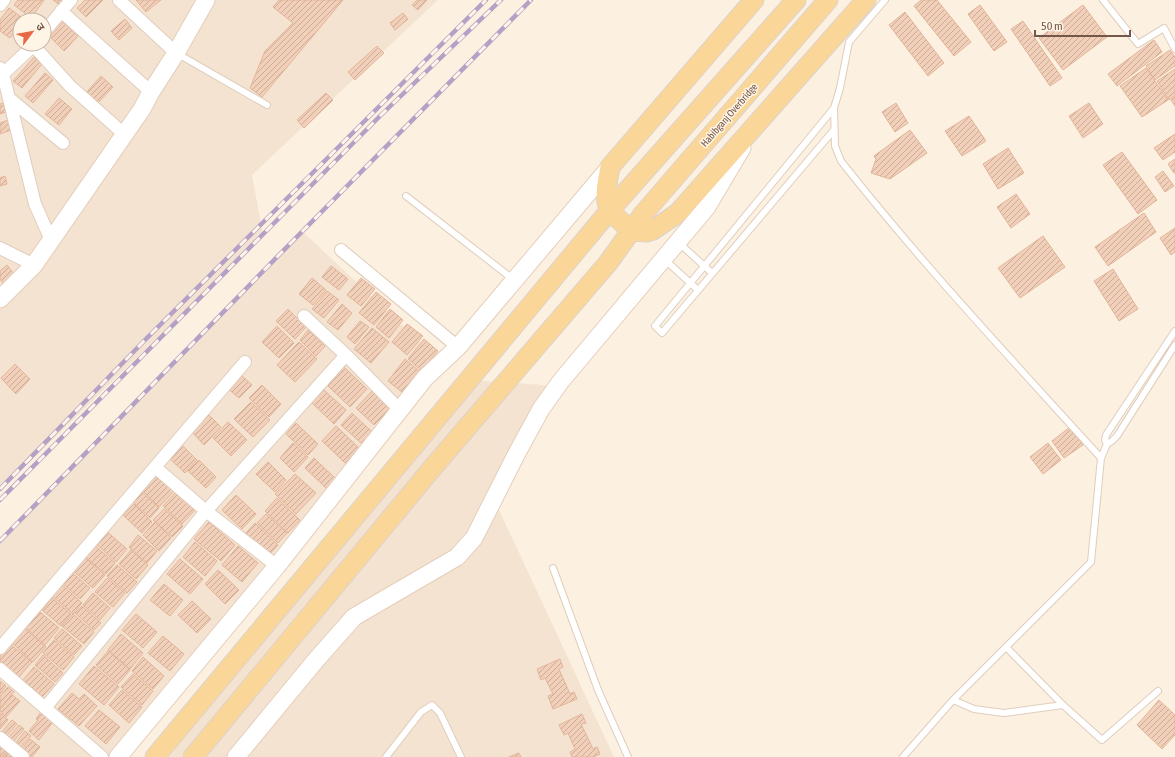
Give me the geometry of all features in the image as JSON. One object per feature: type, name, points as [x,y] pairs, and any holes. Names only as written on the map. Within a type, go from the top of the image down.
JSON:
[{"type":"main road","points":[[754,0],[610,167],[606,187],[607,200],[610,210],[632,231],[648,232],[678,213],[866,0]]},
{"type":"main road","points":[[155,757],[610,210],[796,0]]},
{"type":"main road","name":"Habibganj Overbridge","points":[[193,757],[434,466],[608,263],[644,213],[828,0]]},
{"type":"street","points":[[0,5],[4,0]]},
{"type":"street","points":[[52,23],[71,0]]},
{"type":"street","points":[[118,0],[176,53]]},
{"type":"street","points":[[0,299],[34,265],[142,109],[206,0]]},
{"type":"street","points":[[62,11],[151,92]]},
{"type":"street","points":[[25,52],[2,71],[35,204],[51,240]]},
{"type":"street","points":[[40,52],[75,91],[124,134]]},
{"type":"street","points":[[9,98],[62,143]]},
{"type":"street","points":[[236,757],[316,660],[354,617],[457,557],[474,538],[517,453],[542,409],[561,381],[707,207],[756,126]]},
{"type":"street","points":[[118,757],[277,566],[430,373],[458,347],[610,167]]},
{"type":"street","points":[[0,248],[34,265]]},
{"type":"street","points":[[341,250],[458,347]]},
{"type":"street","points":[[304,316],[346,355],[401,411]]},
{"type":"street","points":[[45,708],[206,510],[346,355]]},
{"type":"street","points":[[0,648],[245,362]]},
{"type":"street","points":[[155,467],[206,510],[277,566]]},
{"type":"street","points":[[1,673],[45,708],[102,757]]},
{"type":"street","points":[[0,738],[23,757]]},
{"type":"lane","points":[[885,0],[849,42],[840,88],[834,108],[833,131],[835,146],[841,161],[876,206],[988,334],[1101,458]]},
{"type":"lane","points":[[1103,0],[1138,44],[1164,28],[1175,49]]},
{"type":"lane","points":[[176,53],[266,105]]},
{"type":"lane","points":[[833,131],[662,333],[655,326],[834,108]]},
{"type":"lane","points":[[406,196],[514,280]]},
{"type":"lane","points":[[678,242],[712,273]]},
{"type":"lane","points":[[664,258],[698,290]]},
{"type":"lane","points":[[1107,444],[1105,440],[1106,435],[1175,331]]},
{"type":"lane","points":[[903,757],[953,700],[1091,562],[1101,458],[1107,444],[1117,436],[1175,345]]},
{"type":"lane","points":[[553,568],[598,690],[628,757]]},
{"type":"lane","points":[[1006,647],[1063,705],[1102,740],[1158,691]]},
{"type":"lane","points":[[953,700],[974,709],[1004,713],[1063,705]]},
{"type":"lane","points":[[386,757],[421,712],[432,705],[440,713],[461,757]]},
{"type":"shaded area","points":[[0,0],[438,0],[252,175],[263,234],[0,491]]},
{"type":"shaded area","points":[[302,231],[444,364],[118,757],[0,757],[0,539]]},
{"type":"shaded area","points":[[470,380],[557,386],[494,499],[614,757],[169,757]]},
{"type":"building","points":[[18,0],[44,0],[35,12],[23,12],[14,5]]},
{"type":"building","points":[[53,0],[66,0],[61,6]]},
{"type":"building","points":[[85,0],[103,0],[86,17],[77,8]]},
{"type":"building","points":[[136,0],[161,0],[146,12]]},
{"type":"building","points":[[279,0],[343,0],[262,97],[250,88],[265,51],[293,23],[273,7]]},
{"type":"building","points":[[417,0],[427,0],[418,10],[412,5]]},
{"type":"building","points":[[921,0],[937,0],[971,42],[954,56],[914,6]]},
{"type":"building","points":[[980,5],[1007,42],[994,51],[968,14]]},
{"type":"building","points":[[1083,5],[1107,37],[1063,70],[1039,38]]},
{"type":"building","points":[[9,8],[14,12],[12,12],[12,35],[10,38],[0,31],[0,20]]},
{"type":"building","points":[[905,12],[944,63],[928,76],[889,25]]},
{"type":"building","points":[[403,13],[408,19],[395,30],[390,23]]},
{"type":"building","points":[[125,19],[132,28],[119,40],[111,31]]},
{"type":"building","points":[[1023,21],[1062,78],[1050,86],[1011,29]]},
{"type":"building","points":[[63,22],[78,36],[64,51],[52,39],[52,35]]},
{"type":"building","points":[[1154,40],[1162,52],[1117,86],[1108,74]]},
{"type":"building","points":[[377,46],[384,53],[355,80],[348,72]]},
{"type":"building","points":[[1170,50],[1175,57],[1175,66],[1155,80],[1146,66]]},
{"type":"building","points":[[34,57],[42,64],[22,88],[13,81]]},
{"type":"building","points":[[1146,68],[1168,100],[1142,117],[1120,86]]},
{"type":"building","points":[[1175,69],[1175,96],[1169,100],[1157,81]]},
{"type":"building","points":[[45,73],[53,80],[33,103],[25,96]]},
{"type":"building","points":[[101,76],[113,87],[96,105],[85,94]]},
{"type":"building","points":[[326,93],[333,100],[304,128],[297,120]]},
{"type":"building","points":[[1175,97],[1175,106],[1171,100]]},
{"type":"building","points":[[59,98],[72,109],[59,125],[45,114]]},
{"type":"building","points":[[3,103],[6,112],[0,114],[0,104]]},
{"type":"building","points":[[896,103],[908,123],[895,132],[882,112]]},
{"type":"building","points":[[1089,103],[1103,124],[1083,138],[1069,116]]},
{"type":"building","points":[[969,116],[986,141],[962,156],[945,131]]},
{"type":"building","points":[[11,119],[14,129],[0,134],[0,123]]},
{"type":"building","points":[[910,130],[927,153],[890,179],[871,173],[876,159],[874,156]]},
{"type":"building","points":[[1175,134],[1175,152],[1163,160],[1154,148]]},
{"type":"building","points":[[1008,148],[1024,173],[998,189],[983,164]]},
{"type":"building","points":[[1122,152],[1157,200],[1138,214],[1103,165]]},
{"type":"building","points":[[1175,159],[1175,173],[1174,173],[1168,164]]},
{"type":"building","points":[[1163,171],[1174,186],[1165,192],[1155,177]]},
{"type":"building","points":[[5,176],[7,184],[0,186],[0,178]]},
{"type":"building","points":[[1016,194],[1030,214],[1011,228],[997,207]]},
{"type":"building","points":[[1144,213],[1156,232],[1108,266],[1095,247]]},
{"type":"building","points":[[1175,228],[1175,252],[1171,255],[1160,238]]},
{"type":"building","points":[[1043,236],[1065,267],[1020,298],[998,268]]},
{"type":"building","points":[[7,265],[14,274],[3,283],[0,279],[0,271]]},
{"type":"building","points":[[331,266],[348,279],[339,290],[322,277]]},
{"type":"building","points":[[1113,269],[1138,309],[1119,321],[1094,281]]},
{"type":"building","points":[[312,278],[326,290],[313,305],[299,294]]},
{"type":"building","points":[[361,278],[375,289],[361,306],[347,295]]},
{"type":"building","points":[[327,291],[339,300],[324,318],[312,309]]},
{"type":"building","points":[[376,292],[391,304],[374,325],[359,313]]},
{"type":"building","points":[[342,304],[352,313],[338,330],[327,322]]},
{"type":"building","points":[[288,309],[306,327],[295,339],[276,321]]},
{"type":"building","points":[[390,309],[403,320],[389,338],[376,327]]},
{"type":"building","points":[[360,321],[369,327],[355,344],[347,337]]},
{"type":"building","points":[[407,324],[423,336],[407,355],[392,342]]},
{"type":"building","points":[[277,326],[294,343],[279,358],[262,342]]},
{"type":"building","points":[[372,328],[389,342],[371,363],[354,349]]},
{"type":"building","points":[[308,330],[325,346],[316,356],[300,340]]},
{"type":"building","points":[[424,339],[438,351],[422,371],[408,359]]},
{"type":"building","points":[[299,342],[317,359],[295,382],[277,365]]},
{"type":"building","points":[[405,359],[419,371],[402,392],[388,381]]},
{"type":"building","points":[[15,364],[30,379],[16,394],[1,378]]},
{"type":"building","points":[[344,367],[367,389],[350,407],[327,385]]},
{"type":"building","points":[[240,374],[252,385],[239,398],[227,388]]},
{"type":"building","points":[[262,385],[281,404],[269,417],[249,398]]},
{"type":"building","points":[[323,389],[346,410],[334,424],[311,402]]},
{"type":"building","points":[[373,390],[392,407],[374,425],[356,408]]},
{"type":"building","points":[[251,402],[270,420],[253,437],[234,419]]},
{"type":"building","points":[[352,413],[372,432],[361,443],[341,425]]},
{"type":"building","points":[[209,415],[221,427],[204,445],[192,432]]},
{"type":"building","points":[[228,422],[247,440],[231,456],[213,438]]},
{"type":"building","points":[[296,423],[318,444],[308,455],[286,434]]},
{"type":"building","points":[[336,426],[359,448],[345,463],[322,441]]},
{"type":"building","points":[[1070,427],[1083,445],[1064,458],[1052,441]]},
{"type":"building","points":[[293,443],[308,457],[294,472],[280,458]]},
{"type":"building","points":[[1048,443],[1061,460],[1043,474],[1030,457]]},
{"type":"building","points":[[182,445],[197,460],[185,473],[169,458]]},
{"type":"building","points":[[314,458],[337,480],[328,490],[305,468]]},
{"type":"building","points":[[199,460],[216,477],[206,488],[188,471]]},
{"type":"building","points":[[268,462],[286,480],[275,492],[256,474]]},
{"type":"building","points":[[295,474],[316,493],[296,514],[275,494]]},
{"type":"building","points":[[156,475],[174,491],[159,507],[142,490]]},
{"type":"building","points":[[142,492],[159,508],[150,518],[133,502]]},
{"type":"building","points":[[176,492],[195,510],[182,524],[163,506]]},
{"type":"building","points":[[236,495],[256,514],[242,529],[222,510]]},
{"type":"building","points":[[277,498],[300,520],[288,533],[265,511]]},
{"type":"building","points":[[134,504],[152,522],[142,533],[123,515]]},
{"type":"building","points":[[164,509],[183,526],[172,537],[153,520]]},
{"type":"building","points":[[266,514],[287,533],[278,543],[257,523]]},
{"type":"building","points":[[155,522],[171,538],[159,551],[143,535]]},
{"type":"building","points":[[209,522],[235,545],[221,561],[194,539]]},
{"type":"building","points":[[255,523],[278,545],[268,556],[245,534]]},
{"type":"building","points":[[105,530],[127,549],[116,562],[94,542]]},
{"type":"building","points":[[138,535],[157,551],[147,563],[129,547]]},
{"type":"building","points":[[195,542],[217,561],[205,576],[183,557]]},
{"type":"building","points":[[94,545],[115,563],[106,574],[84,556]]},
{"type":"building","points":[[238,546],[258,563],[242,582],[222,565]]},
{"type":"building","points":[[131,550],[148,565],[136,579],[119,564]]},
{"type":"building","points":[[82,555],[105,575],[93,588],[71,569]]},
{"type":"building","points":[[180,559],[203,579],[190,594],[167,574]]},
{"type":"building","points":[[117,565],[137,582],[127,593],[107,576]]},
{"type":"building","points":[[69,570],[90,588],[80,599],[60,581]]},
{"type":"building","points":[[218,570],[239,590],[225,604],[205,584]]},
{"type":"building","points":[[107,578],[125,593],[113,607],[95,592]]},
{"type":"building","points":[[61,584],[82,603],[73,614],[51,595]]},
{"type":"building","points":[[164,584],[183,600],[170,616],[150,600]]},
{"type":"building","points":[[93,593],[110,608],[100,620],[83,605]]},
{"type":"building","points":[[52,598],[71,614],[61,626],[42,610]]},
{"type":"building","points":[[192,601],[211,619],[197,633],[178,615]]},
{"type":"building","points":[[82,606],[101,623],[94,630],[75,613]]},
{"type":"building","points":[[40,612],[59,628],[45,645],[26,628]]},
{"type":"building","points":[[73,614],[94,632],[84,644],[62,626]]},
{"type":"building","points":[[136,614],[157,632],[143,648],[122,630]]},
{"type":"building","points":[[23,627],[46,647],[33,662],[11,642]]},
{"type":"building","points":[[62,629],[82,646],[74,655],[54,638]]},
{"type":"building","points":[[121,634],[143,653],[130,669],[108,650]]},
{"type":"building","points":[[163,636],[184,654],[170,671],[148,653]]},
{"type":"building","points":[[54,640],[74,657],[63,670],[43,653]]},
{"type":"building","points":[[10,644],[32,662],[19,677],[0,661],[0,655]]},
{"type":"building","points":[[108,651],[130,670],[118,684],[96,665]]},
{"type":"building","points":[[43,655],[63,673],[55,682],[35,665]]},
{"type":"building","points":[[143,657],[164,676],[153,689],[132,671]]},
{"type":"building","points":[[560,659],[563,667],[559,669],[570,694],[574,692],[577,699],[553,709],[548,696],[553,694],[545,678],[541,680],[537,669]]},
{"type":"building","points":[[94,666],[119,687],[104,705],[79,684]]},
{"type":"building","points":[[34,667],[54,684],[42,697],[23,680]]},
{"type":"building","points":[[133,674],[153,691],[142,705],[121,687]]},
{"type":"building","points":[[0,681],[6,686],[0,694]]},
{"type":"building","points":[[8,687],[14,692],[0,708],[0,696]]},
{"type":"building","points":[[122,690],[142,707],[129,723],[109,705]]},
{"type":"building","points":[[72,693],[79,699],[84,694],[97,706],[79,726],[58,709]]},
{"type":"building","points":[[12,695],[20,701],[6,717],[0,709]]},
{"type":"building","points":[[1159,700],[1175,715],[1175,735],[1162,749],[1137,725]]},
{"type":"building","points":[[99,710],[120,727],[106,744],[85,726]]},
{"type":"building","points":[[41,712],[53,722],[39,740],[29,731],[38,720],[36,719]]},
{"type":"building","points":[[0,713],[8,720],[0,729]]},
{"type":"building","points":[[582,714],[586,723],[581,724],[593,749],[597,747],[600,754],[593,757],[572,757],[570,752],[575,749],[568,733],[564,735],[559,725]]},
{"type":"building","points":[[12,720],[17,724],[5,738],[0,734]]},
{"type":"building","points":[[19,725],[24,729],[13,742],[8,738]]},
{"type":"building","points":[[25,731],[31,736],[20,748],[15,744]]},
{"type":"building","points":[[30,739],[40,747],[32,757],[27,757],[20,751]]},
{"type":"building","points":[[0,740],[10,748],[2,757],[0,757]]},
{"type":"building","points":[[9,750],[15,754],[12,757],[3,757]]},
{"type":"building","points":[[519,753],[521,757],[509,757]]},
{"type":"railway","points":[[0,489],[145,340],[486,0]]},
{"type":"railway","points":[[0,500],[380,116],[501,0]]},
{"type":"railway","points":[[0,541],[276,258],[531,0]]}]
